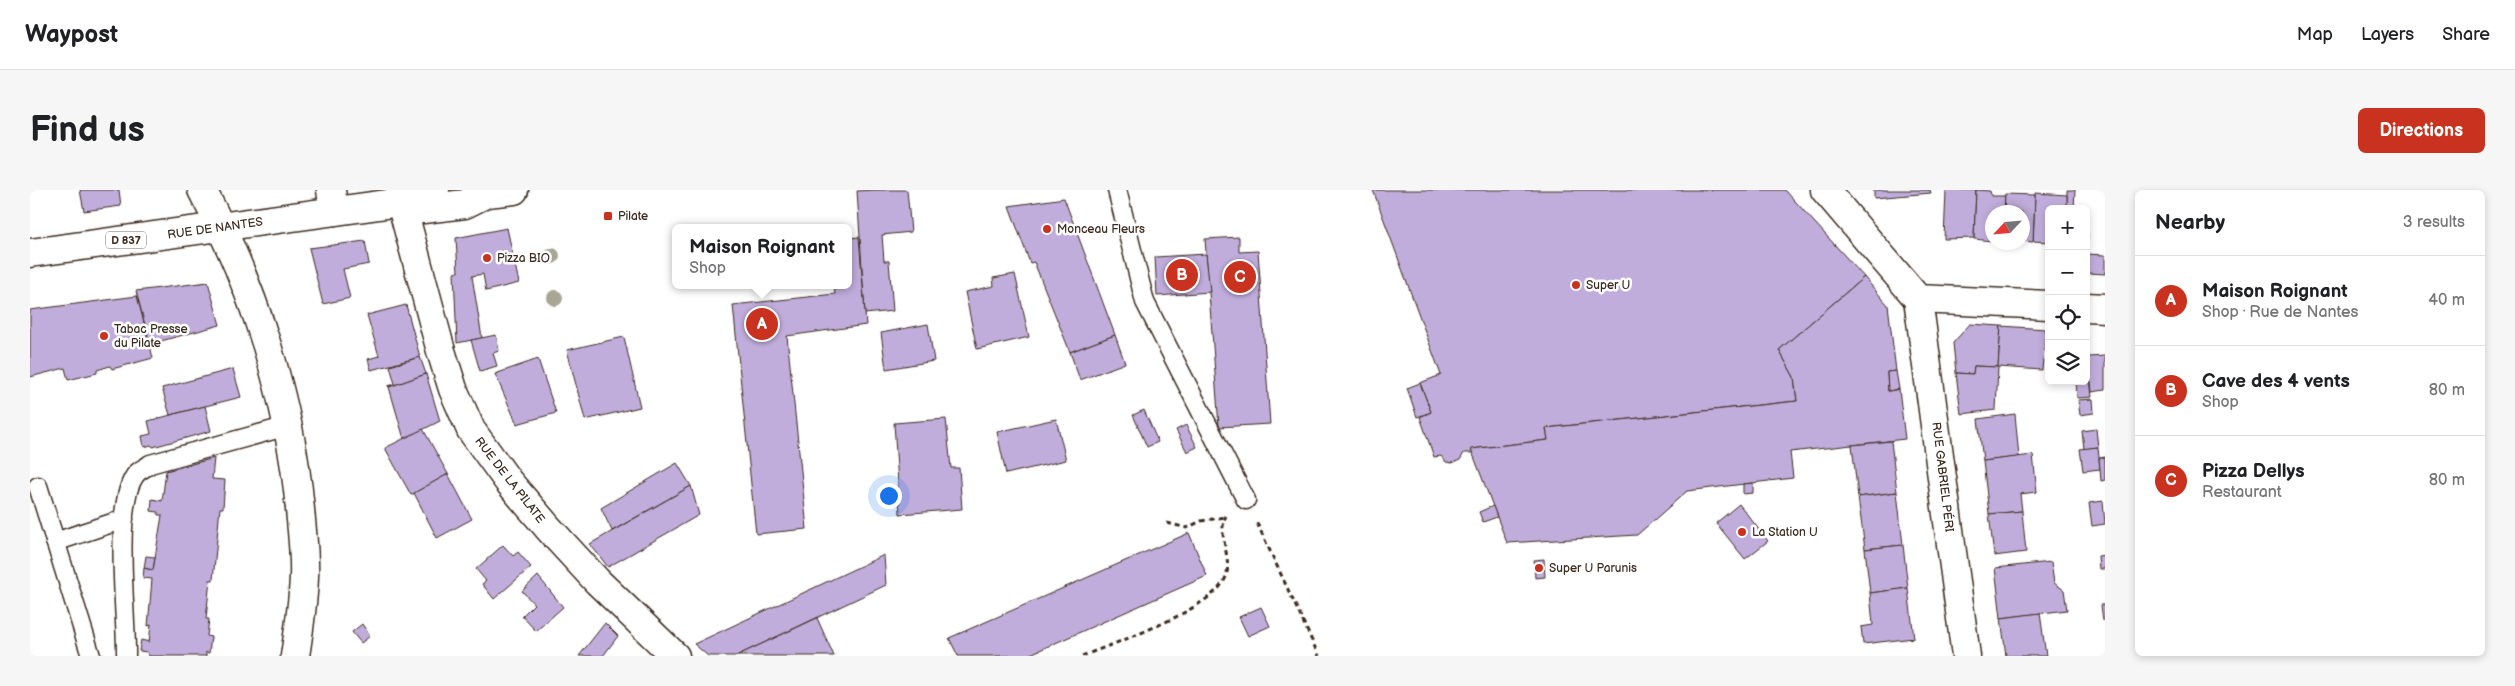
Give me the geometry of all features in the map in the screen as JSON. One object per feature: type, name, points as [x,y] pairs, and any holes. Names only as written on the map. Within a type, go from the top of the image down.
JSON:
[{"type":"street","points":[[202,190],[222,228],[264,336],[277,377],[288,426],[297,475],[304,576],[295,656]]},
{"type":"street","name":"RUE DE NANTES","points":[[401,202],[420,192],[435,190]]},
{"type":"street","name":"RUE DE NANTES","points":[[30,254],[222,228],[333,201],[401,202],[423,208],[465,204],[480,192],[514,190]]},
{"type":"street","points":[[1825,190],[1918,299],[2045,305]]},
{"type":"street","name":"RUE DE LA PILATE","points":[[401,202],[441,351],[453,389],[471,430],[508,481],[550,530],[597,581],[675,656]]},
{"type":"street","name":"RUE GABRIEL PÉRI","points":[[1918,299],[1966,656]]},
{"type":"street","points":[[2090,307],[2105,308]]},
{"type":"lane","points":[[1117,190],[1145,302],[1246,500]]},
{"type":"lane","points":[[126,656],[123,565],[124,519],[127,494],[137,473],[150,464],[288,426]]},
{"type":"lane","points":[[38,486],[91,656]]},
{"type":"lane","points":[[55,542],[124,519]]},
{"type":"path","points":[[1166,523],[1187,528],[1201,521],[1225,517],[1246,500],[1320,656]]},
{"type":"path","points":[[1082,656],[1191,609],[1216,592],[1225,580],[1228,569],[1224,540],[1225,517]]},
{"type":"building","points":[[80,190],[119,190],[121,206],[84,211]]},
{"type":"building","points":[[907,190],[911,232],[882,235],[884,261],[889,261],[893,311],[865,314],[857,191]]},
{"type":"building","points":[[1373,190],[1785,190],[1864,277],[1779,350],[1794,377],[1797,401],[1546,428],[1548,440],[1471,449],[1473,453],[1464,453],[1460,460],[1452,463],[1446,462],[1441,456],[1434,457],[1420,417],[1431,412],[1420,383],[1441,375]]},
{"type":"building","points":[[1874,190],[1930,190],[1931,193],[1874,198]]},
{"type":"building","points":[[1946,190],[1976,190],[1974,238],[1944,239]]},
{"type":"building","points":[[1976,190],[1990,191],[1991,196],[2005,196],[2004,205],[1985,205],[1985,240],[1974,239]]},
{"type":"building","points":[[2067,190],[2075,190],[2074,205],[2067,205]]},
{"type":"building","points":[[2035,193],[2067,195],[2067,205],[2045,205],[2045,242],[2033,241]]},
{"type":"building","points":[[2005,194],[2035,195],[2033,242],[2030,242],[2030,205],[2004,205]]},
{"type":"building","points":[[1064,198],[1115,335],[1070,352],[1034,262],[1030,263],[1009,206]]},
{"type":"building","points":[[507,228],[519,283],[486,291],[483,274],[472,276],[482,338],[457,343],[454,273],[458,272],[456,238]]},
{"type":"building","points":[[859,237],[866,325],[787,336],[807,529],[756,534],[733,305],[835,294],[834,289],[852,289],[852,238]]},
{"type":"building","points":[[1239,237],[1239,252],[1258,251],[1270,424],[1219,427],[1205,239]]},
{"type":"building","points":[[365,241],[369,264],[343,269],[350,298],[323,304],[309,248]]},
{"type":"building","points":[[1206,254],[1210,292],[1157,296],[1155,257]]},
{"type":"building","points":[[2090,254],[2105,255],[2105,274],[2090,273]]},
{"type":"building","points":[[1015,274],[1029,337],[977,349],[965,292],[994,286],[993,278]]},
{"type":"building","points":[[1864,277],[1888,305],[1896,371],[1887,372],[1888,391],[1899,389],[1905,439],[1790,452],[1793,478],[1687,491],[1637,535],[1507,543],[1471,449],[1548,440],[1546,428],[1797,401],[1794,377],[1779,350]]},
{"type":"building","points":[[208,282],[220,325],[150,344],[136,291]]},
{"type":"building","points":[[137,296],[153,358],[112,369],[110,366],[97,370],[97,373],[68,380],[65,368],[30,377],[30,310]]},
{"type":"building","points":[[406,305],[420,357],[371,370],[368,359],[379,356],[367,315]]},
{"type":"building","points":[[928,324],[934,361],[886,369],[881,333]]},
{"type":"building","points":[[1970,324],[2001,326],[1998,367],[1974,366],[1973,374],[1956,373],[1953,343]]},
{"type":"building","points":[[2001,326],[2045,329],[2042,370],[1998,367]]},
{"type":"building","points":[[496,335],[499,351],[493,353],[497,366],[480,371],[471,340]]},
{"type":"building","points":[[1115,335],[1125,363],[1080,380],[1070,352]]},
{"type":"building","points":[[624,337],[640,407],[585,420],[567,350]]},
{"type":"building","points":[[2105,356],[2105,390],[2092,392],[2090,357]]},
{"type":"building","points":[[420,357],[426,374],[389,387],[388,386],[395,384],[390,366]]},
{"type":"building","points":[[538,359],[556,413],[517,424],[495,374]]},
{"type":"building","points":[[1974,366],[1998,367],[1996,410],[1961,414],[1956,373],[1973,374]]},
{"type":"building","points":[[233,369],[241,397],[170,415],[162,388]]},
{"type":"building","points":[[1896,371],[1899,389],[1888,391],[1887,372]]},
{"type":"building","points":[[426,374],[440,421],[404,439],[389,387]]},
{"type":"building","points":[[2090,378],[2092,397],[2077,398],[2076,385],[2090,385]]},
{"type":"building","points":[[1420,383],[1431,412],[1417,417],[1407,388]]},
{"type":"building","points":[[2093,399],[2094,413],[2080,415],[2078,400]]},
{"type":"building","points":[[205,406],[211,431],[153,447],[151,445],[144,447],[142,436],[151,434],[148,421]]},
{"type":"building","points":[[1144,410],[1158,442],[1147,447],[1133,415]]},
{"type":"building","points":[[2015,414],[2019,457],[1983,461],[1978,419]]},
{"type":"building","points":[[946,419],[951,468],[959,468],[962,509],[900,514],[894,423]]},
{"type":"building","points":[[1056,419],[1066,460],[1006,474],[997,432]]},
{"type":"building","points":[[1186,425],[1197,447],[1187,452],[1176,430]]},
{"type":"building","points":[[423,429],[448,474],[411,495],[385,448]]},
{"type":"building","points":[[2096,429],[2098,447],[2084,449],[2082,431]]},
{"type":"building","points":[[1891,441],[1897,492],[1858,497],[1852,445]]},
{"type":"building","points":[[2098,447],[2100,469],[2083,471],[2080,449]]},
{"type":"building","points":[[2033,455],[2037,492],[2020,494],[2022,511],[1989,514],[1983,461]]},
{"type":"building","points":[[2105,457],[2105,480],[2101,481],[2099,458]]},
{"type":"building","points":[[214,458],[212,479],[225,480],[223,508],[220,508],[213,580],[210,580],[206,619],[209,619],[207,636],[211,637],[209,653],[206,652],[206,656],[149,656],[147,652],[139,651],[141,640],[149,642],[151,625],[148,626],[152,579],[143,578],[144,568],[153,570],[162,515],[151,511],[152,499],[162,501],[166,471]]},
{"type":"building","points":[[677,463],[691,486],[612,531],[601,508]]},
{"type":"building","points":[[448,474],[472,519],[437,538],[414,493]]},
{"type":"building","points":[[1753,483],[1753,493],[1743,494],[1743,484]]},
{"type":"building","points":[[691,486],[699,515],[608,567],[590,544]]},
{"type":"building","points":[[1897,492],[1903,545],[1865,549],[1858,497]]},
{"type":"building","points":[[2103,501],[2105,524],[2092,526],[2089,503]]},
{"type":"building","name":"La Station U","points":[[1739,504],[1768,541],[1745,559],[1716,523]]},
{"type":"building","points":[[1493,506],[1497,517],[1483,522],[1479,512]]},
{"type":"building","points":[[2022,511],[2026,552],[1994,556],[1989,514]]},
{"type":"building","points":[[1189,533],[1207,576],[1026,656],[958,656],[949,638]]},
{"type":"building","points":[[503,545],[513,556],[518,552],[531,567],[494,599],[482,584],[486,581],[476,569]]},
{"type":"building","points":[[1903,545],[1908,588],[1870,593],[1865,549]]},
{"type":"building","points":[[884,555],[886,585],[736,656],[708,656],[694,644]]},
{"type":"building","points":[[2105,555],[2105,569],[2099,569],[2098,556]]},
{"type":"building","points":[[146,556],[155,557],[153,570],[144,568]]},
{"type":"building","name":"Super U Parunis","points":[[1544,559],[1545,577],[1535,578],[1534,560]]},
{"type":"building","points":[[2051,562],[2054,583],[2064,590],[2067,610],[2001,618],[1995,568]]},
{"type":"building","points":[[538,576],[563,607],[536,631],[522,616],[534,604],[522,591]]},
{"type":"building","points":[[1908,588],[1914,638],[1863,644],[1861,627],[1873,625],[1870,593]]},
{"type":"building","points":[[2101,605],[2105,605],[2105,621],[2103,621]]},
{"type":"building","points":[[1261,607],[1270,626],[1248,636],[1239,617]]},
{"type":"building","points":[[2040,613],[2046,656],[2006,656],[2001,618]]},
{"type":"building","points":[[817,618],[834,656],[736,656]]},
{"type":"building","points":[[605,623],[618,636],[603,656],[579,656]]},
{"type":"building","points":[[362,624],[370,636],[361,643],[352,632]]},
{"type":"place","name":"Pilate","points":[[608,216]]},
{"type":"place","name":"Monceau Fleurs","points":[[1047,229]]},
{"type":"place","name":"Pizza BIO","points":[[487,258]]},
{"type":"place","name":"Cave des 4 vents","points":[[1182,275]]},
{"type":"place","name":"Pizza Dellys","points":[[1240,277]]},
{"type":"place","name":"Super U","points":[[1576,285]]},
{"type":"place","name":"Maison Roignant","points":[[762,324]]},
{"type":"place","name":"Tabac Presse du Pilate","points":[[104,336]]},
{"type":"place","name":"La Station U","points":[[1742,532]]},
{"type":"place","name":"Super U Parunis","points":[[1539,568]]}]
